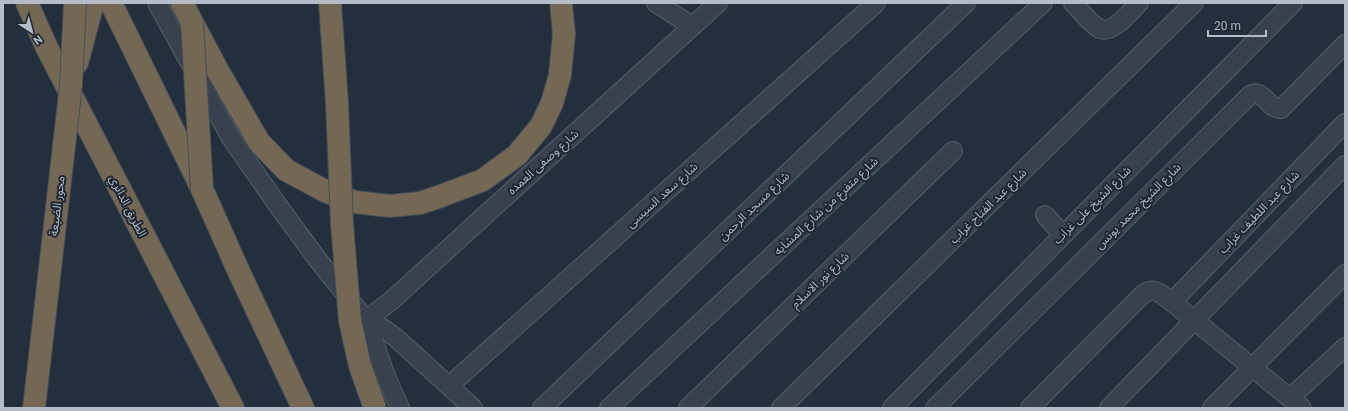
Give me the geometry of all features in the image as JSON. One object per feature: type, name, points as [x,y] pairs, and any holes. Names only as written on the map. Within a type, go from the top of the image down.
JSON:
[{"type":"highway","points":[[12,3],[47,48]]},
{"type":"highway","name":"الطريق الدائري","points":[[27,3],[47,48],[233,408]]},
{"type":"highway","name":"محور الضبعة","points":[[34,408],[71,86],[75,3]]},
{"type":"highway","points":[[71,86],[93,3]]},
{"type":"highway","points":[[111,3],[202,189],[242,279],[303,408]]},
{"type":"highway","points":[[182,3],[259,142],[286,170],[334,195],[355,202],[390,206],[420,203],[483,180],[517,155],[541,126],[552,103],[560,75],[564,34],[561,3]]},
{"type":"highway","points":[[330,3],[337,103],[342,224],[350,321],[360,366],[375,408]]},
{"type":"highway","points":[[192,23],[202,189]]},
{"type":"street","points":[[157,3],[231,138],[318,260],[366,320],[387,379],[400,408]]},
{"type":"street","points":[[656,3],[692,26]]},
{"type":"street","name":"شارع وصفى العمده","points":[[366,320],[391,301],[718,3]]},
{"type":"street","name":"شارع سعد السيسى","points":[[449,386],[876,3]]},
{"type":"street","name":"شارع مسجد الرحمن","points":[[542,408],[966,3]]},
{"type":"street","name":"شارع متفرع من شارع المشايه","points":[[608,408],[1043,3]]},
{"type":"street","points":[[1073,3],[1095,26],[1104,30],[1113,28],[1139,3]]},
{"type":"street","name":"شارع عبد الفتاح غراب","points":[[781,408],[1194,3]]},
{"type":"street","name":"شارع الشيخ على غراب","points":[[892,408],[1293,3]]},
{"type":"street","name":"شارع الشيخ محمد يونس","points":[[935,408],[1250,95],[1258,93],[1275,108],[1281,108],[1345,44]]},
{"type":"street","name":"شارع عبد اللطيف غراب","points":[[1172,302],[1345,123]]},
{"type":"street","name":"شارع نور الاسلام","points":[[688,408],[953,151]]},
{"type":"street","points":[[1109,408],[1345,166]]},
{"type":"street","points":[[1045,216],[1063,235]]},
{"type":"street","points":[[1212,408],[1345,274]]},
{"type":"street","points":[[1030,408],[1144,293],[1149,290],[1154,290],[1172,302],[1296,403],[1345,347]]},
{"type":"street","points":[[366,320],[382,327],[395,337],[473,408]]}]
